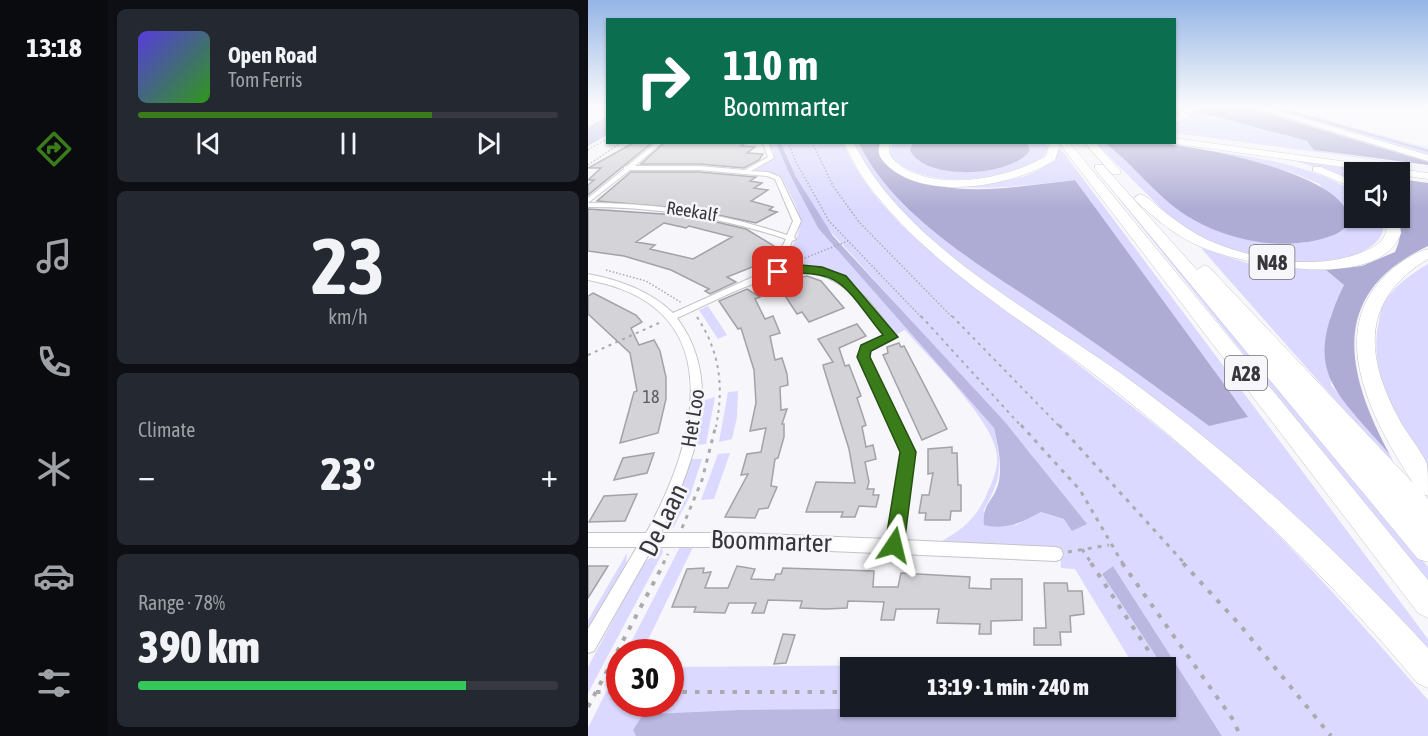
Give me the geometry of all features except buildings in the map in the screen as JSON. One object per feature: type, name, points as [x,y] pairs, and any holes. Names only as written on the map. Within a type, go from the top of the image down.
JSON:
[{"type":"highway","points":[[1176,141],[1344,165]]},
{"type":"highway","points":[[1221,141],[1428,169]]},
{"type":"highway","points":[[1372,141],[1428,158]]},
{"type":"highway","points":[[849,144],[874,185],[923,236],[997,295],[1125,387],[1215,458],[1333,571],[1428,672]]},
{"type":"highway","points":[[885,144],[883,148],[885,158],[897,168],[921,178],[964,182],[996,180],[1034,170],[1051,158],[1054,144]]},
{"type":"highway","name":"A28","points":[[1065,144],[1428,603]]},
{"type":"highway","name":"A28","points":[[1080,144],[1428,549]]},
{"type":"highway","name":"A28","points":[[1091,144],[1428,517]]},
{"type":"highway","points":[[1236,150],[1305,165],[1344,180]]},
{"type":"highway","points":[[1410,174],[1428,176]]},
{"type":"highway","name":"N48","points":[[1140,198],[1170,222],[1204,243],[1275,263],[1332,264],[1357,260],[1386,246],[1393,237],[1395,228]]},
{"type":"highway","points":[[1428,253],[1392,278],[1376,297],[1366,323],[1366,344],[1369,367],[1381,406],[1402,448],[1428,485]]},
{"type":"street","points":[[588,203],[626,168],[658,144]]},
{"type":"street","points":[[745,171],[765,164],[771,158],[766,144]]},
{"type":"street","points":[[626,168],[681,167],[745,171],[778,178],[798,221],[792,239],[784,252],[758,278]]},
{"type":"street","name":"Reekalf","points":[[588,203],[692,210],[742,221],[792,239]]},
{"type":"street","points":[[672,317],[774,273],[809,269],[822,270],[842,278],[891,337],[865,349],[864,357],[908,452],[894,545]]},
{"type":"street","name":"Het Loo","points":[[588,277],[639,293],[672,317],[693,354],[698,385],[698,406],[682,469],[648,539],[588,645]]},
{"type":"street","name":"Boommarter","points":[[588,540],[675,539],[894,545],[1056,554]]},
{"type":"path","points":[[588,150],[602,141]]},
{"type":"path","points":[[588,165],[619,144]]},
{"type":"path","points":[[789,144],[814,197],[829,221],[925,321],[1080,490],[1110,545],[1234,721],[1240,736]]},
{"type":"path","points":[[814,144],[833,186],[859,222],[1076,443],[1240,625],[1331,736]]},
{"type":"path","points":[[774,273],[826,248],[848,241]]},
{"type":"path","name":"De Laan","points":[[588,707],[697,497],[712,451],[719,406],[718,364],[708,334],[689,309],[662,289],[639,278],[600,269]]},
{"type":"path","points":[[588,355],[672,317]]},
{"type":"path","points":[[1056,554],[1110,545]]},
{"type":"path","points":[[1082,549],[1151,657]]},
{"type":"path","points":[[596,692],[606,692]]},
{"type":"path","points":[[684,692],[840,692]]},
{"type":"shaded area","points":[[1237,141],[1307,141],[1314,150],[1394,162]]},
{"type":"shaded area","points":[[1307,141],[1359,141],[1428,162],[1428,165],[1314,150]]},
{"type":"shaded area","points":[[1359,141],[1368,141],[1428,159],[1428,162]]},
{"type":"shaded area","points":[[1378,141],[1404,141],[1428,148],[1428,156]]},
{"type":"shaded area","points":[[769,144],[776,144],[818,228],[994,428],[999,471],[994,489],[983,511],[1016,525],[1041,512],[1064,519],[1033,456],[823,223],[796,177],[781,144],[844,144],[858,172],[899,223],[949,266],[1131,405],[1224,483],[1285,542],[1428,700],[1428,736],[1222,736],[1176,664],[1176,657],[1171,657],[1113,566],[1102,574],[1156,657],[1128,657],[1075,569],[1061,568],[1060,550],[942,541],[970,521],[984,500],[997,465],[993,442],[973,408],[944,373],[905,330],[895,335],[867,299],[845,278],[833,272],[818,269],[772,271],[796,239],[800,222],[796,205],[782,178],[755,170],[773,159],[774,152]]},
{"type":"shaded area","points":[[776,144],[781,144],[796,177],[833,236],[1005,422],[1087,524],[1072,531],[1064,519],[1041,512],[1014,524],[1000,527],[984,525],[984,512],[996,491],[1000,471],[994,428],[818,228]]},
{"type":"shaded area","points":[[853,144],[860,144],[875,171],[922,222],[979,265],[1066,322],[1209,426],[1247,417],[1075,180],[1006,187],[960,187],[916,179],[894,170],[959,182],[984,183],[1008,180],[1030,174],[1048,164],[1060,148],[1428,639],[1428,666],[1100,364],[949,255],[903,214],[866,168]]},
{"type":"shaded area","points":[[860,144],[883,144],[879,154],[888,166],[923,182],[944,187],[1009,188],[1075,180],[1248,417],[1209,426],[1084,335],[950,244],[922,222],[875,171]]},
{"type":"shaded area","points":[[893,144],[912,144],[918,161],[946,170],[976,172],[991,170],[1019,159],[1030,150],[1027,144],[1047,144],[1048,147],[1044,156],[1033,164],[1005,173],[970,179],[935,178],[918,173],[903,166],[890,156]]},
{"type":"shaded area","points":[[912,144],[1027,144],[1030,150],[1021,159],[1006,166],[969,172],[932,167],[919,160],[910,150]]},
{"type":"shaded area","points":[[1097,144],[1112,147],[1120,153],[1172,204],[1193,218],[1240,238],[1264,243],[1289,244],[1314,241],[1339,233],[1320,184],[1288,171],[1204,150],[1282,163],[1337,182],[1344,186],[1344,228],[1383,228],[1379,239],[1373,245],[1355,255],[1306,262],[1278,260],[1225,249],[1202,240],[1177,225]]},
{"type":"shaded area","points":[[1106,144],[1170,144],[1261,163],[1292,173],[1318,185],[1338,199],[1344,209],[1344,228],[1334,235],[1317,240],[1281,244],[1244,239],[1227,234],[1210,228],[1181,212]]},
{"type":"shaded area","points":[[1289,159],[1344,167],[1344,171],[1342,171],[1344,179],[1331,172]]},
{"type":"shaded area","points":[[1410,180],[1428,183],[1428,246],[1396,265],[1374,287],[1360,311],[1355,337],[1356,364],[1363,394],[1390,455],[1340,396],[1330,379],[1325,360],[1325,340],[1331,315],[1344,285],[1326,270],[1362,266],[1395,252],[1401,228],[1410,228]]},
{"type":"shaded area","points":[[1108,185],[1428,567],[1428,583]]},
{"type":"shaded area","points":[[1201,248],[1247,263],[1279,268],[1326,270],[1344,285],[1330,317],[1331,385],[1390,455],[1397,470]]},
{"type":"shaded area","points":[[1428,264],[1428,477],[1389,402],[1382,382],[1376,342],[1381,310],[1388,297],[1403,281]]},
{"type":"shaded area","points":[[708,306],[727,335],[718,339],[699,310]]},
{"type":"shaded area","points":[[738,391],[737,417],[732,439],[719,442],[728,392]]},
{"type":"shaded area","points":[[715,397],[706,444],[697,445],[705,400]]},
{"type":"shaded area","points":[[730,453],[714,499],[701,500],[718,454]]},
{"type":"shaded area","points":[[691,459],[702,459],[690,496],[673,528],[669,519]]},
{"type":"shaded area","points":[[681,545],[694,545],[648,639],[633,639]]},
{"type":"shaded area","points":[[662,548],[663,552],[617,639],[606,639],[606,659],[588,693],[588,667],[643,564]]},
{"type":"shaded area","points":[[627,553],[626,564],[588,629],[588,620]]},
{"type":"shaded area","points":[[1113,566],[1171,657],[1156,657],[1102,574]]},
{"type":"shaded area","points":[[1176,664],[1222,736],[636,736],[633,730],[641,717],[684,717],[684,713],[840,709],[840,717],[1176,717]]},
{"type":"shaded area","points":[[840,666],[840,711],[684,713],[684,667]]},
{"type":"shaded area","points":[[606,692],[606,717],[648,717],[633,730],[636,736],[588,736],[588,728]]},
{"type":"waterway","points":[[1394,141],[1428,151]]},
{"type":"route","points":[[778,272],[801,269],[822,270],[842,278],[891,337],[865,349],[864,360],[908,452],[908,466],[894,545]]}]
